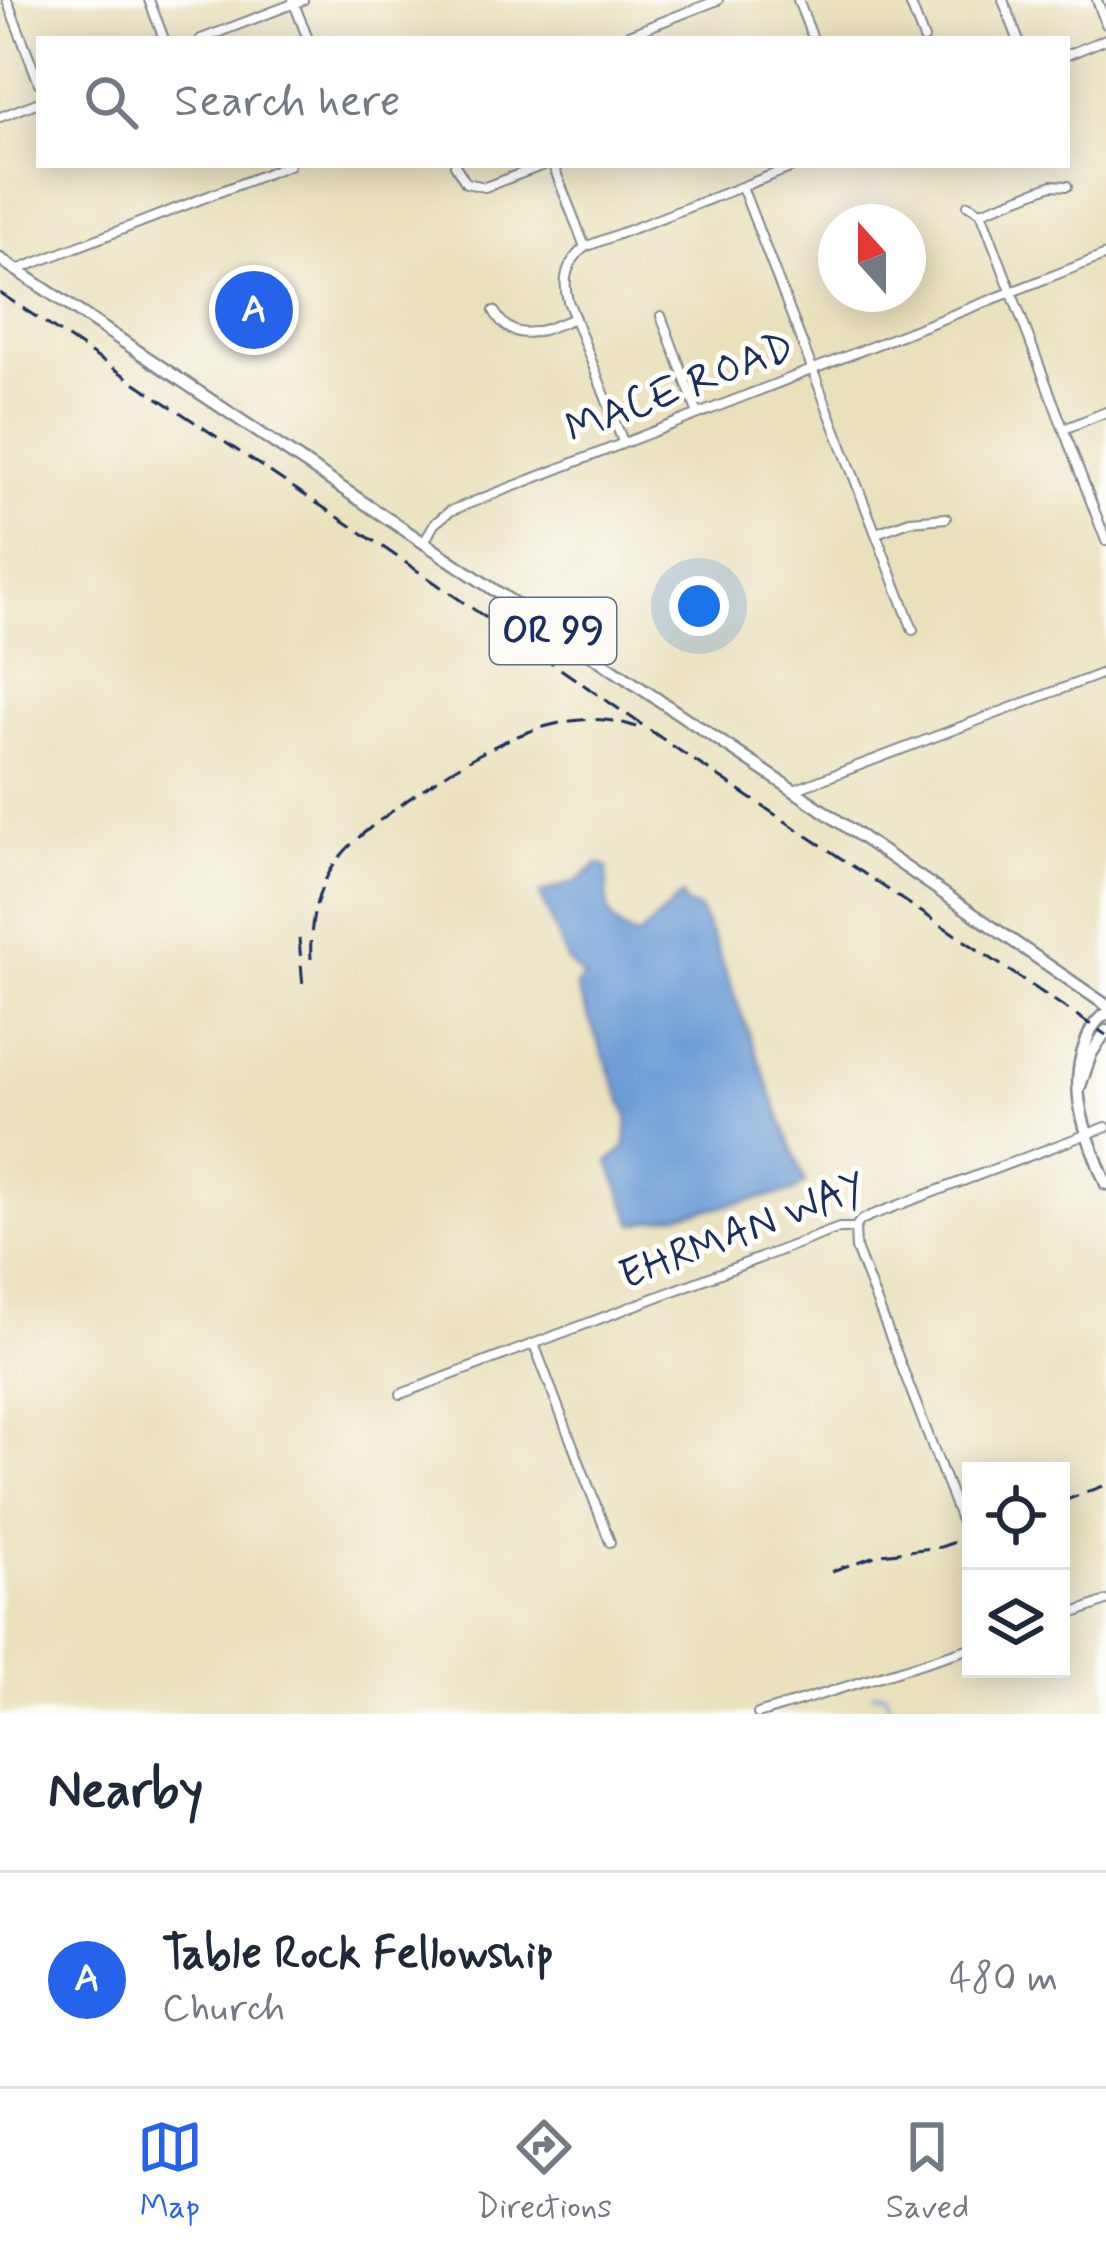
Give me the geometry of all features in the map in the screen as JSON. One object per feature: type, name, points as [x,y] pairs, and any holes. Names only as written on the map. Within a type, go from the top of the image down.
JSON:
[{"type":"main road","name":"OR 99","points":[[0,259],[1106,1005]]},
{"type":"main road","points":[[1106,1014],[1099,1017],[1076,1070],[1086,1134],[1106,1184]]},
{"type":"main road","points":[[1079,1089],[1106,1031]]},
{"type":"street","points":[[7,0],[36,75]]},
{"type":"street","points":[[149,0],[163,36]]},
{"type":"street","points":[[626,36],[718,0]]},
{"type":"street","points":[[798,0],[812,36]]},
{"type":"street","points":[[909,0],[923,36]]},
{"type":"street","points":[[1003,0],[1017,36]]},
{"type":"street","points":[[1097,0],[1106,24]]},
{"type":"street","points":[[208,36],[296,1],[307,36]]},
{"type":"street","points":[[1070,54],[1106,39]]},
{"type":"street","points":[[0,117],[36,103]]},
{"type":"street","points":[[17,270],[281,168]]},
{"type":"street","points":[[457,168],[466,183],[485,187],[540,168]]},
{"type":"street","points":[[550,168],[585,247]]},
{"type":"street","points":[[622,442],[566,292],[568,266],[585,247],[790,168]]},
{"type":"street","points":[[981,212],[1052,185],[1067,186]]},
{"type":"street","points":[[742,187],[913,630]]},
{"type":"street","points":[[968,206],[981,212],[1106,541]]},
{"type":"street","name":"MACE ROAD","points":[[423,544],[434,524],[450,511],[1106,255]]},
{"type":"street","points":[[494,311],[506,327],[526,333],[574,318]]},
{"type":"street","points":[[661,316],[698,414]]},
{"type":"street","points":[[1064,429],[1106,412]]},
{"type":"street","points":[[876,532],[910,521],[946,518]]},
{"type":"street","points":[[793,790],[1106,672]]},
{"type":"street","name":"EHRMAN WAY","points":[[401,1394],[839,1228],[855,1228],[870,1216],[1106,1126]]},
{"type":"street","points":[[855,1228],[856,1247],[962,1523]]},
{"type":"street","points":[[534,1344],[610,1541]]},
{"type":"street","points":[[1070,1615],[1106,1601]]},
{"type":"street","points":[[758,1714],[962,1651]]},
{"type":"water","points":[[598,864],[607,867],[611,917],[638,937],[682,895],[685,905],[699,909],[805,1183],[792,1192],[634,1224],[609,1162],[626,1146],[628,1116],[576,986],[584,978],[568,962],[540,894],[578,881]]},
{"type":"waterway","points":[[873,1693],[884,1693],[893,1714]]},
{"type":"railway","points":[[0,293],[1106,1035]]},
{"type":"railway","points":[[311,959],[315,908],[336,862],[365,832],[423,789],[480,754],[543,727],[606,720],[636,727]]},
{"type":"railway","points":[[299,938],[303,987]]},
{"type":"railway","points":[[1070,1499],[1106,1485]]},
{"type":"railway","points":[[832,1571],[881,1554],[941,1547],[962,1539]]},
{"type":"place","name":"Table Rock Fellowship","points":[[254,310]]}]
